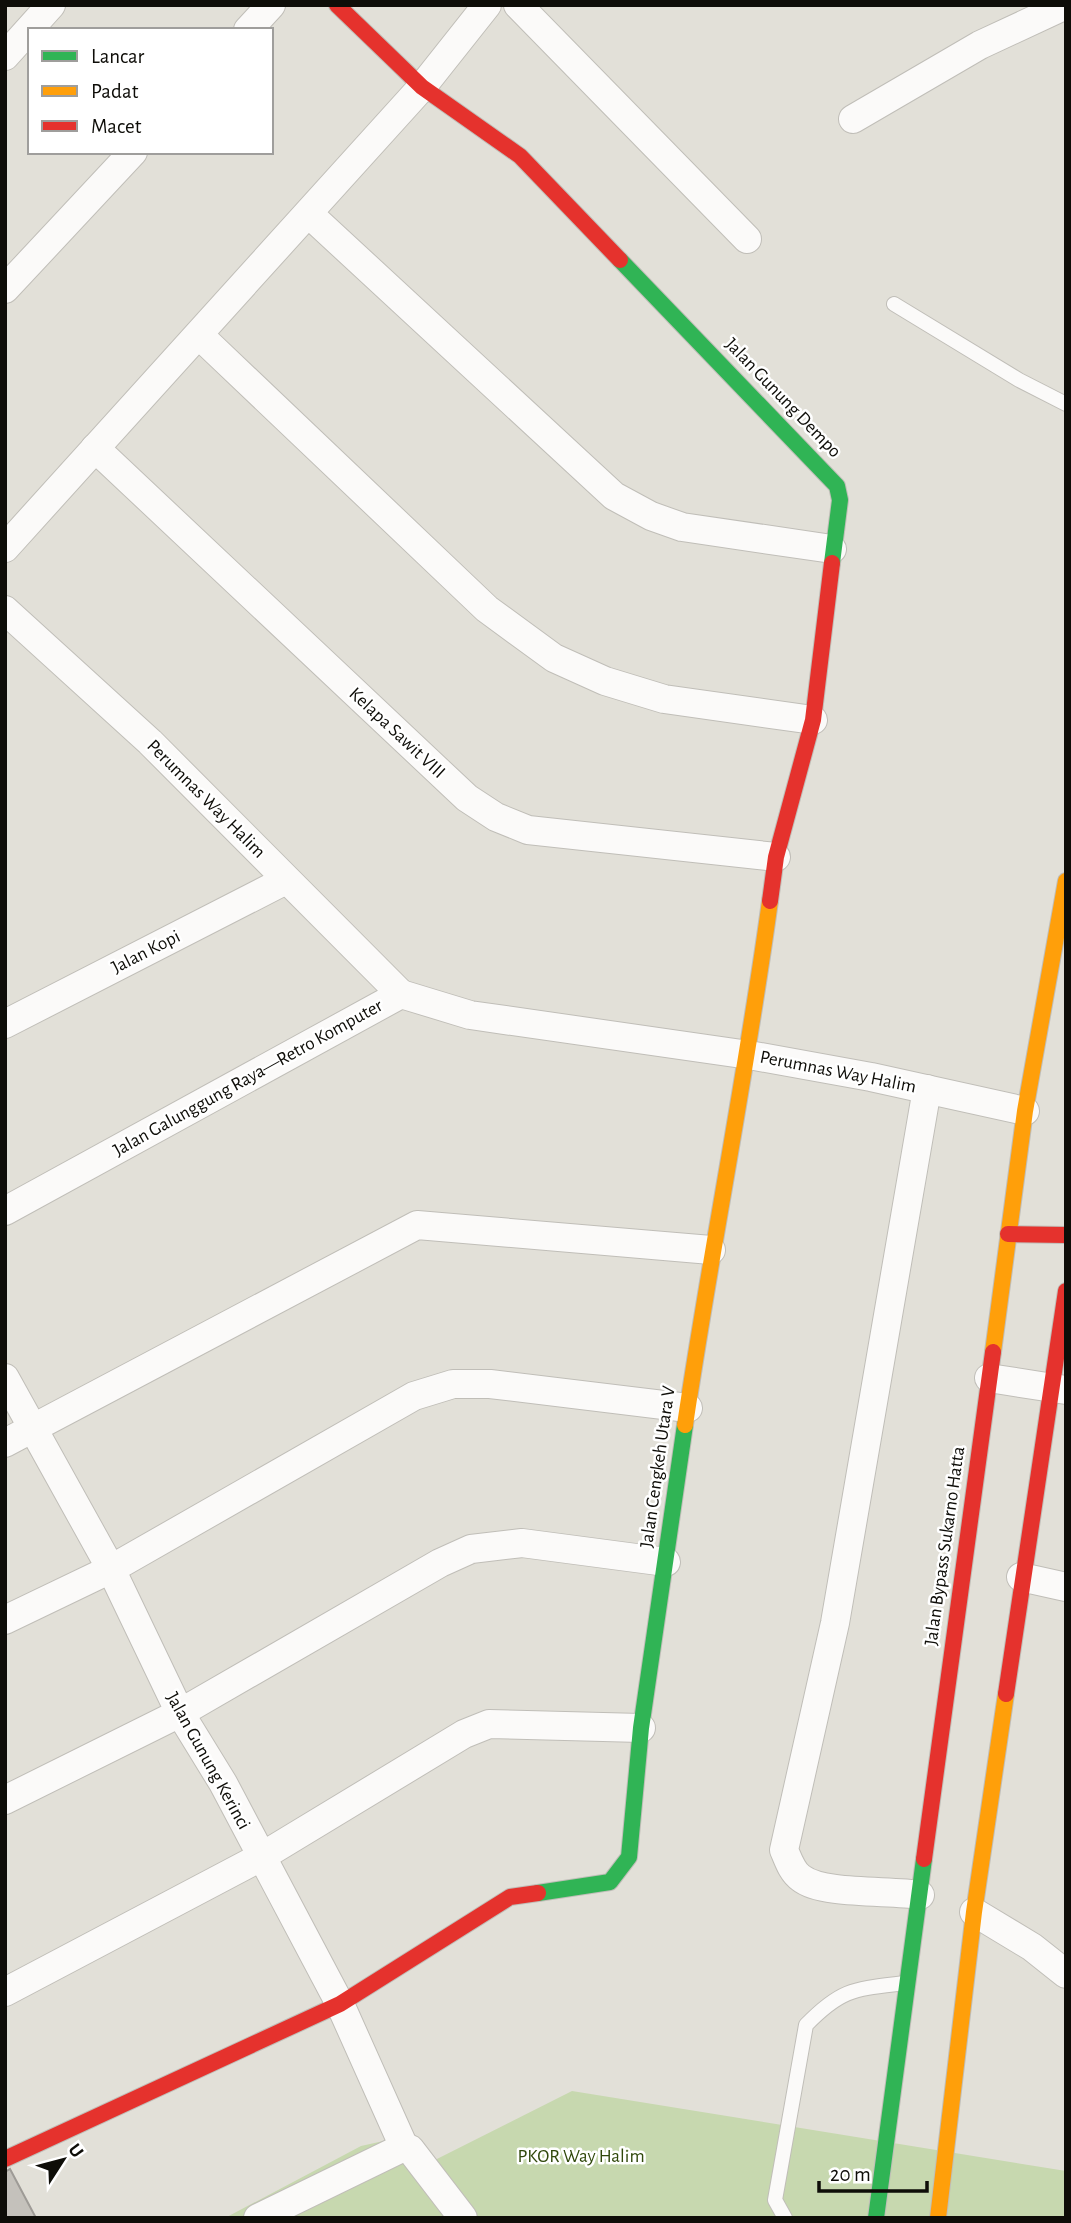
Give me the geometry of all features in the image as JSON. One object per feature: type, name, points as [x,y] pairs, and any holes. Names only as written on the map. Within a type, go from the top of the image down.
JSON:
[{"type":"main road","name":"Jalan Gunung Dempo","points":[[337,5],[422,87],[520,156],[837,486],[840,500],[813,720],[776,857],[749,1055]]},
{"type":"main road","name":"Jalan Bypass Sukarno Hatta","points":[[876,2218],[1025,1111],[1066,881]]},
{"type":"main road","name":"Jalan Cengkeh Utara V","points":[[340,2004],[510,1897],[610,1882],[629,1857],[642,1728],[711,1250],[749,1055]]},
{"type":"main road","points":[[1008,1234],[1066,1235]]},
{"type":"main road","points":[[938,2218],[974,1912],[1021,1577],[1059,1389],[1066,1291]]},
{"type":"main road","points":[[5,2159],[340,2004]]},
{"type":"street","points":[[30,28],[51,5]]},
{"type":"street","points":[[250,28],[271,5]]},
{"type":"street","points":[[5,548],[422,87],[487,5]]},
{"type":"street","points":[[518,5],[747,239]]},
{"type":"street","points":[[853,119],[980,45],[1066,5]]},
{"type":"street","points":[[5,56],[28,30]]},
{"type":"street","points":[[5,289],[131,154]]},
{"type":"street","points":[[309,214],[614,496],[651,516],[682,527],[832,549]]},
{"type":"street","points":[[199,335],[487,609],[554,658],[605,681],[664,699],[813,720]]},
{"type":"street","name":"Kelapa Sawit VIII","points":[[95,449],[467,798],[496,817],[528,830],[776,857]]},
{"type":"street","name":"Perumnas Way Halim","points":[[5,610],[150,743],[401,994]]},
{"type":"street","name":"Jalan Kopi","points":[[5,1024],[286,880]]},
{"type":"street","name":"Jalan Galunggung Raya—Retro Komputer","points":[[5,1211],[401,994],[470,1015],[749,1055]]},
{"type":"street","name":"Perumnas Way Halim","points":[[749,1055],[1025,1111]]},
{"type":"street","points":[[920,1895],[890,1890],[818,1888],[799,1877],[784,1850],[835,1623],[927,1089]]},
{"type":"street","points":[[5,1443],[417,1224],[711,1250]]},
{"type":"street","name":"Jalan Gunung Kerinci","points":[[5,1378],[111,1569],[180,1713],[223,1783],[340,2004],[404,2147]]},
{"type":"street","points":[[989,1378],[1059,1389]]},
{"type":"street","points":[[5,1620],[111,1569],[414,1396],[453,1384],[491,1384],[688,1408]]},
{"type":"street","points":[[5,1800],[180,1713],[440,1563],[471,1549],[522,1543],[666,1562]]},
{"type":"street","points":[[1021,1577],[1066,1587]]},
{"type":"street","points":[[5,1992],[261,1857],[464,1734],[489,1724],[642,1728]]},
{"type":"street","points":[[974,1912],[1032,1947],[1066,1974]]},
{"type":"street","points":[[1032,1947],[1066,1946]]},
{"type":"street","points":[[258,2218],[404,2147],[410,2149],[463,2218]]},
{"type":"lane","points":[[894,304],[1019,380],[1066,404]]},
{"type":"lane","points":[[785,2218],[775,2200],[806,2025],[825,2006],[851,1989],[906,1983]]},
{"type":"green space","name":"PKOR Way Halim","points":[[572,2091],[1066,2171],[1066,2218],[225,2218],[361,2146],[388,2140],[417,2169]]},
{"type":"building","points":[[10,2169],[36,2218],[5,2218],[5,2172]]},
{"type":"traffic: fast","points":[[620,260],[837,486],[840,500],[832,563]]},
{"type":"traffic: fast","points":[[538,1893],[610,1882],[629,1857],[641,1728],[685,1425]]},
{"type":"traffic: fast","points":[[876,2218],[924,1859]]},
{"type":"traffic: slow","points":[[993,1352],[1025,1111],[1066,881]]},
{"type":"traffic: slow","points":[[685,1425],[770,901]]},
{"type":"traffic: slow","points":[[938,2218],[974,1912],[1006,1694]]},
{"type":"traffic: jam","points":[[337,5],[422,87],[520,156],[620,260]]},
{"type":"traffic: jam","points":[[770,901],[776,857],[813,720],[832,563]]},
{"type":"traffic: jam","points":[[1008,1234],[1066,1235]]},
{"type":"traffic: jam","points":[[1006,1694],[1066,1291]]},
{"type":"traffic: jam","points":[[924,1859],[993,1352]]},
{"type":"traffic: jam","points":[[5,2159],[340,2004],[510,1897],[538,1893]]}]
